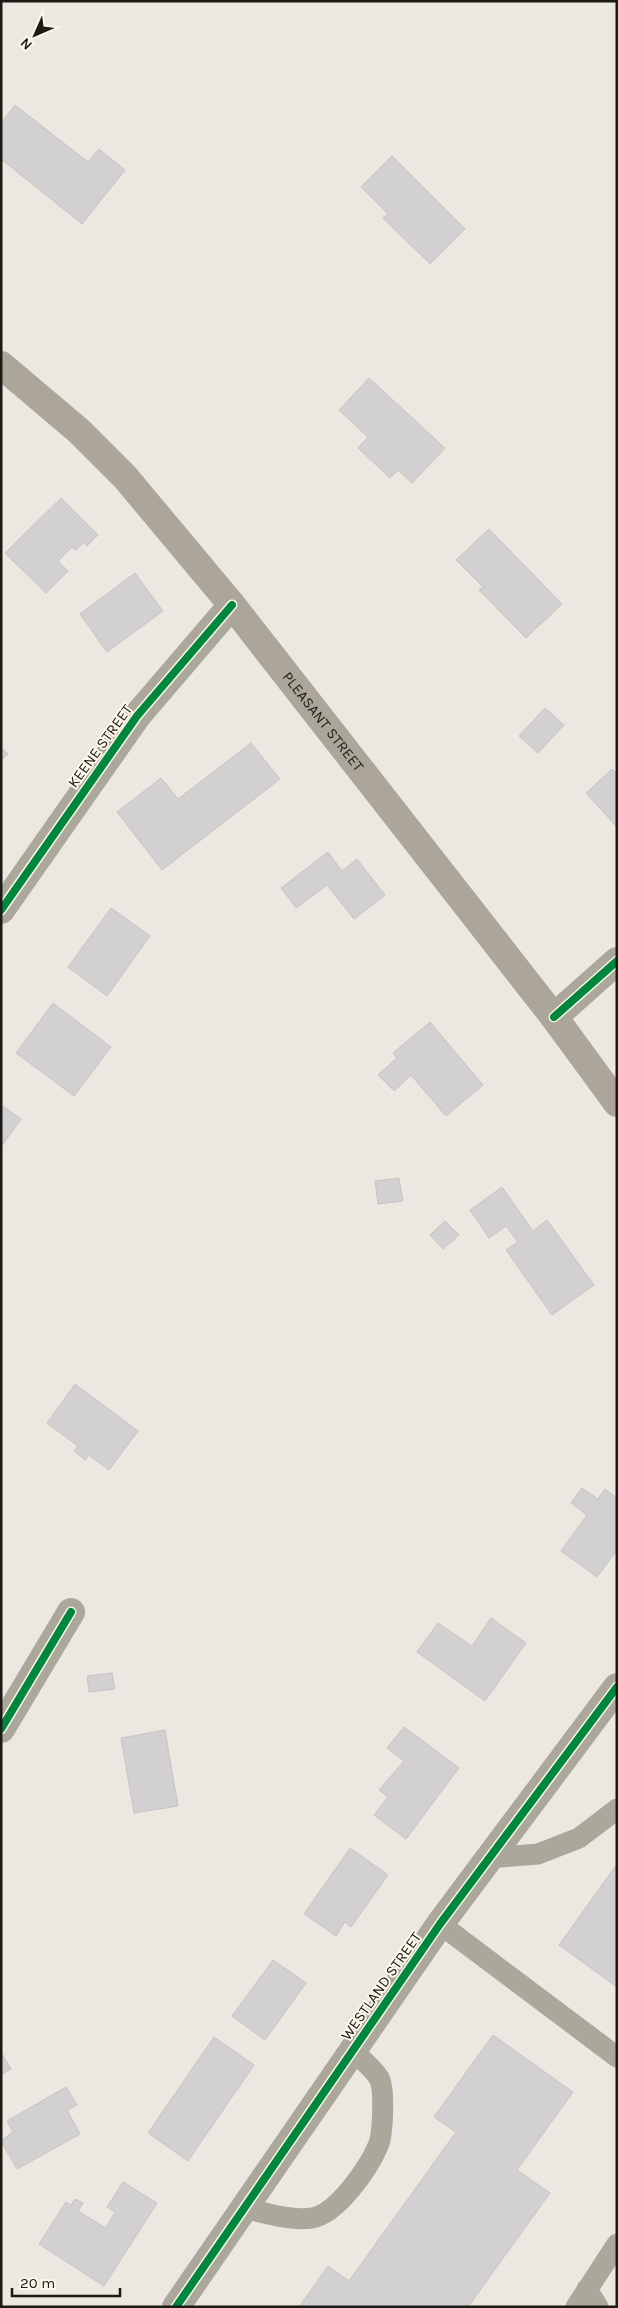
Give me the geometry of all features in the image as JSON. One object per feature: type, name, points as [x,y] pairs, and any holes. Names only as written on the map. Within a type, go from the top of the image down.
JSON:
[{"type":"main road","name":"PLEASANT STREET","points":[[1,365],[79,431],[125,477],[232,605],[554,1017],[617,1103]]},
{"type":"street","name":"KEENE STREET","points":[[1,910],[137,716],[232,605]]},
{"type":"street","points":[[554,1017],[617,961]]},
{"type":"street","points":[[1,1729],[71,1612]]},
{"type":"street","name":"WESTLAND STREET","points":[[176,2307],[440,1924],[617,1687]]},
{"type":"lane","points":[[489,1858],[538,1854],[579,1838],[617,1809]]},
{"type":"lane","points":[[440,1924],[617,2057]]},
{"type":"lane","points":[[244,2208],[284,2218],[314,2218],[339,2203],[362,2173],[379,2145],[383,2109],[380,2079],[352,2051]]},
{"type":"lane","points":[[576,2307],[592,2298],[617,2244]]},
{"type":"building","points":[[15,105],[88,162],[99,149],[125,170],[82,224],[1,159],[1,123]]},
{"type":"building","points":[[392,156],[465,229],[430,264],[383,218],[388,214],[361,187]]},
{"type":"building","points":[[369,378],[445,448],[412,483],[398,470],[390,478],[358,448],[368,437],[339,410]]},
{"type":"building","points":[[61,498],[98,535],[87,546],[84,542],[76,550],[72,547],[58,561],[68,571],[46,593],[5,553]]},
{"type":"building","points":[[489,529],[562,604],[526,638],[479,590],[483,587],[456,560]]},
{"type":"building","points":[[135,573],[163,611],[107,652],[80,614]]},
{"type":"building","points":[[545,708],[564,725],[538,753],[519,736]]},
{"type":"building","points":[[251,743],[280,779],[162,870],[117,812],[161,778],[178,799]]},
{"type":"building","points":[[1,748],[8,754],[1,761]]},
{"type":"building","points":[[612,769],[617,774],[617,827],[586,793]]},
{"type":"building","points":[[328,852],[342,871],[357,859],[385,895],[354,919],[327,885],[296,908],[281,888]]},
{"type":"building","points":[[111,908],[150,936],[107,996],[68,967]]},
{"type":"building","points":[[53,1003],[111,1047],[74,1096],[16,1053]]},
{"type":"building","points":[[430,1022],[483,1085],[446,1116],[411,1075],[394,1091],[378,1075],[397,1058],[393,1053]]},
{"type":"building","points":[[1,1105],[21,1119],[1,1147]]},
{"type":"building","points":[[399,1178],[403,1201],[378,1204],[375,1181]]},
{"type":"building","points":[[502,1187],[533,1231],[547,1220],[594,1285],[552,1315],[506,1250],[518,1242],[506,1226],[489,1238],[470,1210]]},
{"type":"building","points":[[445,1221],[459,1235],[443,1249],[430,1235]]},
{"type":"building","points":[[75,1384],[138,1431],[109,1470],[89,1455],[85,1460],[74,1451],[78,1446],[47,1423]]},
{"type":"building","points":[[582,1488],[598,1499],[605,1489],[617,1498],[617,1550],[597,1577],[561,1551],[587,1515],[571,1503]]},
{"type":"building","points":[[491,1618],[526,1643],[485,1701],[417,1652],[438,1623],[472,1646]]},
{"type":"building","points":[[112,1673],[115,1689],[89,1692],[87,1676]]},
{"type":"building","points":[[404,1727],[459,1768],[406,1839],[374,1815],[388,1797],[379,1790],[404,1761],[387,1748]]},
{"type":"building","points":[[165,1730],[178,1806],[134,1813],[121,1738]]},
{"type":"building","points":[[350,1848],[388,1875],[351,1927],[345,1922],[336,1936],[304,1914]]},
{"type":"building","points":[[617,1864],[617,1987],[559,1945]]},
{"type":"building","points":[[273,1960],[306,1983],[265,2040],[232,2016]]},
{"type":"building","points":[[493,2035],[573,2092],[517,2170],[550,2193],[468,2307],[299,2307],[328,2266],[349,2281],[456,2132],[434,2117]]},
{"type":"building","points":[[214,2037],[254,2065],[188,2161],[148,2133]]},
{"type":"building","points":[[1,2052],[11,2069],[1,2075]]},
{"type":"building","points":[[66,2087],[77,2105],[67,2110],[80,2134],[17,2169],[1,2141],[13,2132],[7,2121]]},
{"type":"building","points":[[123,2182],[157,2203],[104,2286],[39,2244],[66,2202],[71,2205],[75,2199],[83,2203],[78,2211],[106,2228],[115,2212],[107,2207]]},
{"type":"cycle path","points":[[1,910],[137,716],[232,605]]},
{"type":"cycle path","points":[[554,1017],[617,961]]},
{"type":"cycle path","points":[[1,1729],[71,1612]]},
{"type":"cycle path","points":[[176,2307],[440,1924],[617,1687]]}]
